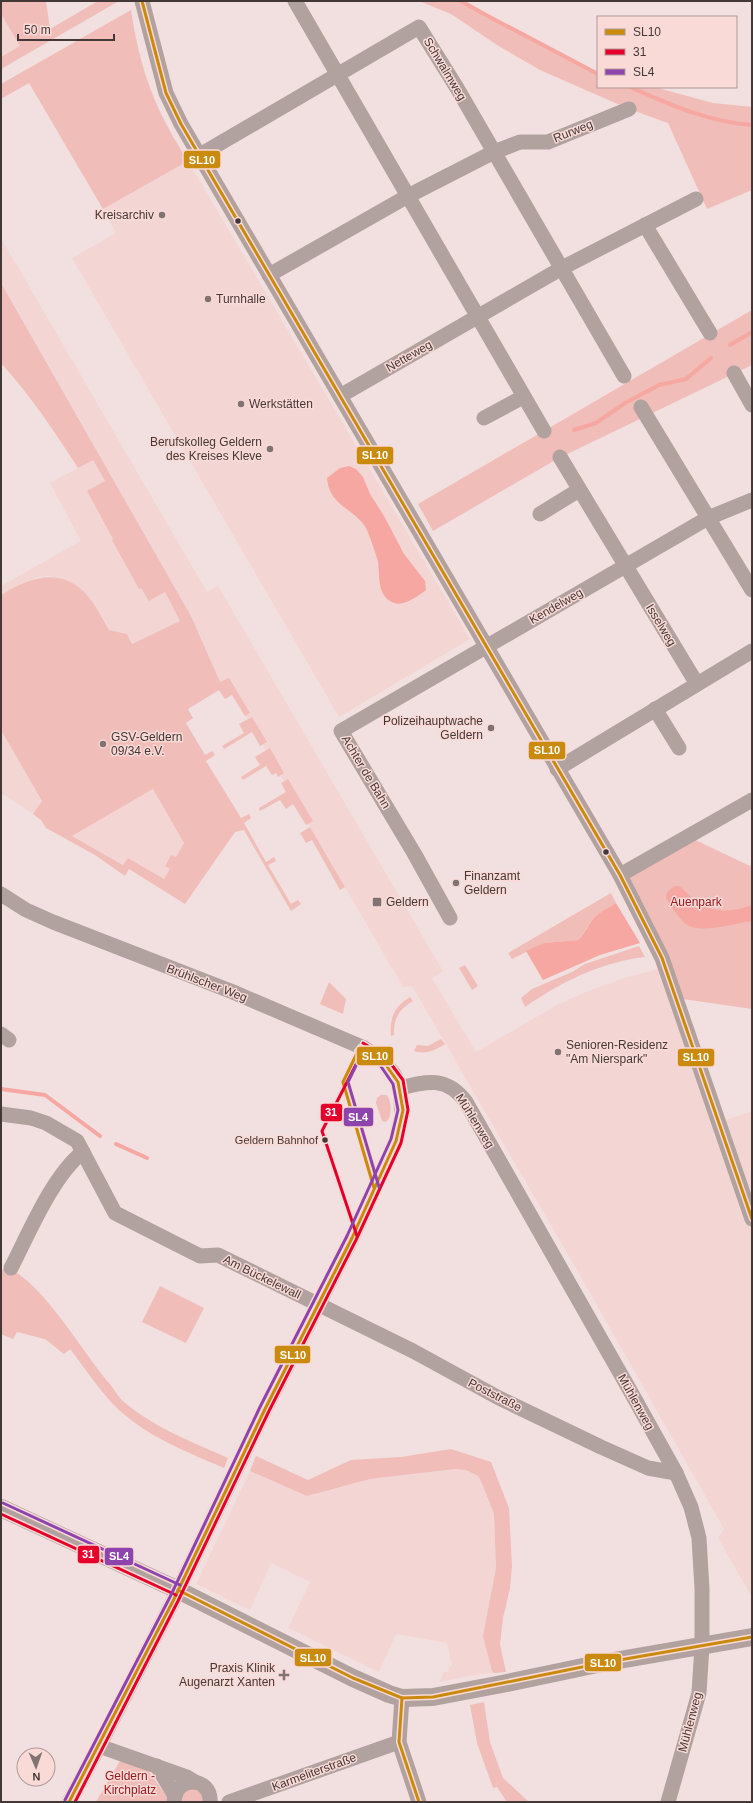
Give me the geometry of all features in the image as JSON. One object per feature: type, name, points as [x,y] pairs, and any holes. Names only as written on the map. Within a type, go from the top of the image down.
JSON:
[{"type":"street","points":[[142,1],[166,92],[181,124],[620,875],[662,958],[752,1219]]},
{"type":"street","points":[[295,1],[337,76],[479,316],[544,431]]},
{"type":"street","name":"Schwalmweg","points":[[200,155],[419,27],[494,152]]},
{"type":"street","name":"Rurweg","points":[[270,275],[408,196],[494,152],[520,142],[548,142],[629,109]]},
{"type":"street","points":[[494,152],[624,376]]},
{"type":"street","name":"Netteweg","points":[[340,396],[562,268],[696,199]]},
{"type":"street","points":[[645,225],[710,333]]},
{"type":"street","points":[[734,373],[752,405]]},
{"type":"street","points":[[484,418],[523,396]]},
{"type":"street","points":[[641,407],[752,590]]},
{"type":"street","points":[[560,457],[625,566]]},
{"type":"street","points":[[540,514],[579,490]]},
{"type":"street","name":"Kendelweg","points":[[487,646],[708,518],[752,500]]},
{"type":"street","name":"Isselweg","points":[[625,566],[697,684]]},
{"type":"street","name":"Achter de Bahn","points":[[450,918],[414,853],[341,731],[487,646]]},
{"type":"street","points":[[557,769],[752,651]]},
{"type":"street","points":[[655,709],[679,748]]},
{"type":"street","points":[[620,875],[752,800]]},
{"type":"street","name":"Brühlscher Weg","points":[[1,894],[26,910],[53,922],[233,992],[360,1046],[384,1062],[394,1074],[400,1088]]},
{"type":"street","name":"Mühlenweg","points":[[400,1088],[425,1082],[443,1083],[456,1091],[466,1102],[676,1473],[691,1507],[699,1538],[702,1589],[702,1646],[699,1693],[668,1802]]},
{"type":"street","points":[[69,1802],[178,1590],[265,1409],[319,1305],[396,1141],[402,1115],[400,1088]]},
{"type":"street","name":"Am Bückelewall","points":[[1,1114],[31,1118],[46,1122],[77,1141],[115,1213],[200,1256],[218,1255],[319,1305]]},
{"type":"street","points":[[11,1268],[58,1178],[75,1158],[83,1152]]},
{"type":"street","name":"Poststraße","points":[[319,1305],[413,1351],[499,1398],[601,1447],[648,1468],[676,1473]]},
{"type":"street","points":[[1,1508],[178,1590],[353,1678],[389,1694],[402,1698],[432,1696],[502,1684],[602,1663],[752,1637]]},
{"type":"street","points":[[402,1698],[399,1742],[419,1802]]},
{"type":"street","name":"Karmeliterstraße","points":[[229,1802],[399,1742]]},
{"type":"street","points":[[99,1746],[200,1783],[207,1790],[210,1802]]},
{"type":"street","points":[[157,1766],[174,1799]]},
{"type":"street","points":[[174,1799],[180,1787],[190,1782],[195,1782]]},
{"type":"shaded area","points":[[1,14],[20,46],[1,57]]},
{"type":"shaded area","name":"Berufskolleg Geldern des Kreises Kleve","points":[[188,161],[470,639],[339,717],[72,258],[116,233],[103,209]]},
{"type":"shaded area","points":[[1,238],[207,592],[218,586],[443,971],[432,978],[476,1052],[557,1005],[586,992],[624,978],[665,967],[719,1122],[752,1111],[752,1597],[718,1538],[724,1529],[581,1277],[412,986],[403,987],[225,680],[220,683],[191,616],[1,283]]},
{"type":"shaded area","points":[[93,460],[132,528],[180,621],[132,645],[127,634],[109,630],[87,595],[69,582],[49,576],[38,577],[16,586],[1,595],[1,586],[81,541],[50,483]]},
{"type":"shaded area","points":[[349,466],[356,469],[363,477],[370,494],[384,516],[404,554],[425,581],[426,590],[409,601],[399,604],[386,598],[381,589],[378,562],[367,530],[357,517],[338,502],[329,488],[327,478],[340,468]]},
{"type":"shaded area","points":[[1,730],[42,801],[33,814],[3,794],[1,796]]},
{"type":"shaded area","points":[[153,789],[184,843],[176,858],[171,855],[166,864],[165,866],[170,869],[164,879],[128,858],[124,865],[72,836]]},
{"type":"shaded area","points":[[675,886],[679,886],[683,889],[699,904],[714,909],[729,910],[745,908],[752,905],[752,921],[710,928],[693,927],[687,925],[678,916],[666,898],[667,892]]},
{"type":"shaded area","points":[[616,903],[640,943],[600,955],[543,980],[526,951],[544,943],[578,940],[595,917]]},
{"type":"shaded area","points":[[455,1469],[466,1470],[478,1476],[494,1514],[496,1568],[492,1587],[492,1671],[494,1673],[474,1675],[439,1682],[444,1672],[448,1672],[449,1667],[452,1666],[447,1643],[396,1634],[379,1672],[288,1628],[310,1582],[271,1563],[250,1610],[196,1584],[250,1471],[307,1496],[370,1479]]},
{"type":"green space","points":[[1,1],[46,1],[50,29],[98,1],[119,1],[1,69],[1,57],[20,46],[1,14]]},
{"type":"green space","points":[[419,1],[461,1],[586,68],[597,72],[597,88],[658,88],[713,103],[752,107],[752,190],[707,209],[668,123],[629,109],[540,70],[497,45],[451,14]]},
{"type":"green space","points":[[131,10],[139,52],[150,89],[166,124],[188,161],[103,209],[29,83],[1,99],[1,84]]},
{"type":"green space","name":"GSV-Geldern 09/34 e.V.","points":[[1,283],[191,616],[220,682],[229,678],[250,713],[245,716],[232,695],[225,699],[219,690],[188,709],[193,718],[186,723],[205,755],[212,751],[215,755],[206,761],[241,818],[249,814],[251,818],[244,823],[266,862],[274,857],[276,861],[268,865],[291,904],[298,900],[301,904],[291,911],[244,830],[235,832],[185,904],[129,869],[125,876],[95,855],[46,828],[41,820],[33,814],[42,801],[1,730],[1,595],[33,580],[55,578],[65,580],[76,585],[86,594],[109,630],[127,634],[132,644],[180,621],[165,592],[149,601],[141,588],[139,589],[112,540],[113,539],[87,491],[105,481],[93,460],[78,468],[32,401],[1,363]],"holes":[[[153,789],[184,843],[176,857],[171,855],[165,866],[170,869],[164,879],[128,858],[123,865],[72,836]]]},
{"type":"green space","points":[[752,310],[752,365],[557,459],[433,531],[418,504]]},
{"type":"green space","points":[[252,717],[267,742],[260,746],[252,732],[224,749],[222,746],[244,733],[239,724]]},
{"type":"green space","points":[[270,748],[284,773],[278,777],[276,773],[272,775],[266,766],[243,780],[241,777],[260,765],[255,757]]},
{"type":"green space","points":[[288,779],[313,821],[306,825],[293,804],[286,809],[280,800],[260,811],[259,808],[286,792],[281,783]]},
{"type":"green space","points":[[310,827],[345,887],[340,890],[312,840],[306,843],[300,833]]},
{"type":"green space","name":"Auenpark","points":[[689,837],[750,866],[752,863],[752,1009],[676,998],[620,875]]},
{"type":"green space","points":[[611,893],[616,903],[595,917],[578,940],[544,943],[512,959],[508,953]]},
{"type":"green space","points":[[639,946],[645,957],[613,963],[582,974],[553,989],[525,1007],[521,998],[532,989],[572,972],[585,964]]},
{"type":"green space","points":[[465,965],[478,986],[472,990],[459,968]]},
{"type":"green space","points":[[329,982],[346,999],[343,1014],[320,1004]]},
{"type":"green space","points":[[410,997],[413,1001],[404,1007],[398,1015],[394,1035],[391,1036],[391,1024],[394,1013],[400,1004]]},
{"type":"green space","points":[[441,1039],[445,1044],[434,1050],[426,1052],[414,1051],[417,1045],[428,1046]]},
{"type":"green space","points":[[381,1095],[387,1095],[390,1101],[391,1109],[386,1122],[382,1121],[376,1103],[377,1098]]},
{"type":"green space","points":[[7,1268],[20,1275],[48,1302],[124,1402],[161,1427],[228,1458],[224,1468],[165,1441],[138,1425],[125,1415],[102,1391],[70,1349],[64,1354],[45,1339],[17,1332],[13,1339],[1,1334],[1,1270]]},
{"type":"green space","points":[[160,1286],[204,1308],[186,1343],[142,1322]]},
{"type":"green space","points":[[451,1449],[491,1462],[509,1508],[512,1566],[510,1588],[503,1618],[500,1644],[506,1672],[494,1673],[492,1671],[483,1636],[496,1568],[494,1514],[478,1476],[466,1470],[455,1469],[370,1479],[307,1496],[250,1471],[256,1456],[308,1480],[351,1460],[401,1457]]},
{"type":"green space","points":[[484,1702],[490,1742],[503,1778],[529,1802],[507,1802],[497,1787],[493,1788],[477,1743],[470,1705]]},
{"type":"green space","name":"Geldern - Kirchplatz","points":[[120,1761],[147,1769],[171,1802],[96,1802]]},
{"type":"green space","points":[[190,1788],[201,1792],[204,1802],[180,1802],[181,1795]]},
{"type":"waterway","points":[[461,1],[597,73]]},
{"type":"waterway","points":[[632,88],[674,106],[704,116],[752,125]]},
{"type":"waterway","points":[[730,345],[752,332]]},
{"type":"waterway","points":[[574,430],[596,423],[625,403],[659,385],[686,379],[711,358]]},
{"type":"waterway","points":[[1,1089],[45,1095],[100,1136]]},
{"type":"waterway","points":[[116,1144],[147,1158]]},
{"type":"transit line","name":"SL10","points":[[142,1],[166,93],[181,124],[620,875],[662,958],[752,1219]]},
{"type":"transit line","name":"31","points":[[75,1802],[178,1601],[269,1411],[356,1240],[401,1143],[408,1110],[403,1080],[386,1057],[363,1043]]},
{"type":"transit line","name":"SL10","points":[[69,1802],[174,1599],[265,1409],[352,1238],[396,1141],[403,1110],[398,1082],[383,1061],[360,1047],[343,1082],[374,1188]]},
{"type":"transit line","name":"31","points":[[357,1236],[322,1131],[364,1049]]},
{"type":"transit line","name":"SL4","points":[[364,1049],[348,1082],[379,1187]]},
{"type":"transit line","name":"SL4","points":[[65,1800],[170,1597],[260,1407],[347,1236],[391,1139],[398,1110],[393,1084],[380,1065],[357,1051]]},
{"type":"transit line","name":"SL4","points":[[3,1503],[180,1585]]},
{"type":"transit line","name":"31","points":[[1,1514],[176,1595]]},
{"type":"transit line","name":"SL10","points":[[178,1590],[353,1678],[402,1698],[433,1697],[602,1663],[752,1637]]},
{"type":"transit line","name":"SL10","points":[[402,1698],[399,1742],[419,1802]]},
{"type":"place","name":"Kreisarchiv","points":[[162,215]]},
{"type":"place","name":"Turnhalle","points":[[208,299]]},
{"type":"place","name":"Werkstätten","points":[[241,404]]},
{"type":"place","name":"Berufskolleg Geldern des Kreises Kleve","points":[[270,449]]},
{"type":"place","name":"Polizeihauptwache Geldern","points":[[491,728]]},
{"type":"place","name":"GSV-Geldern 09/34 e.V.","points":[[103,744]]},
{"type":"place","name":"Finanzamt Geldern","points":[[456,883]]},
{"type":"place","name":"Geldern","points":[[377,902]]},
{"type":"place","name":"Senioren-Residenz \"Am Nierspark\"","points":[[558,1052]]},
{"type":"place","name":"Geldern Bahnhof","points":[[325,1140]]},
{"type":"place","name":"Praxis Klinik Augenarzt Xanten","points":[[284,1675]]}]
